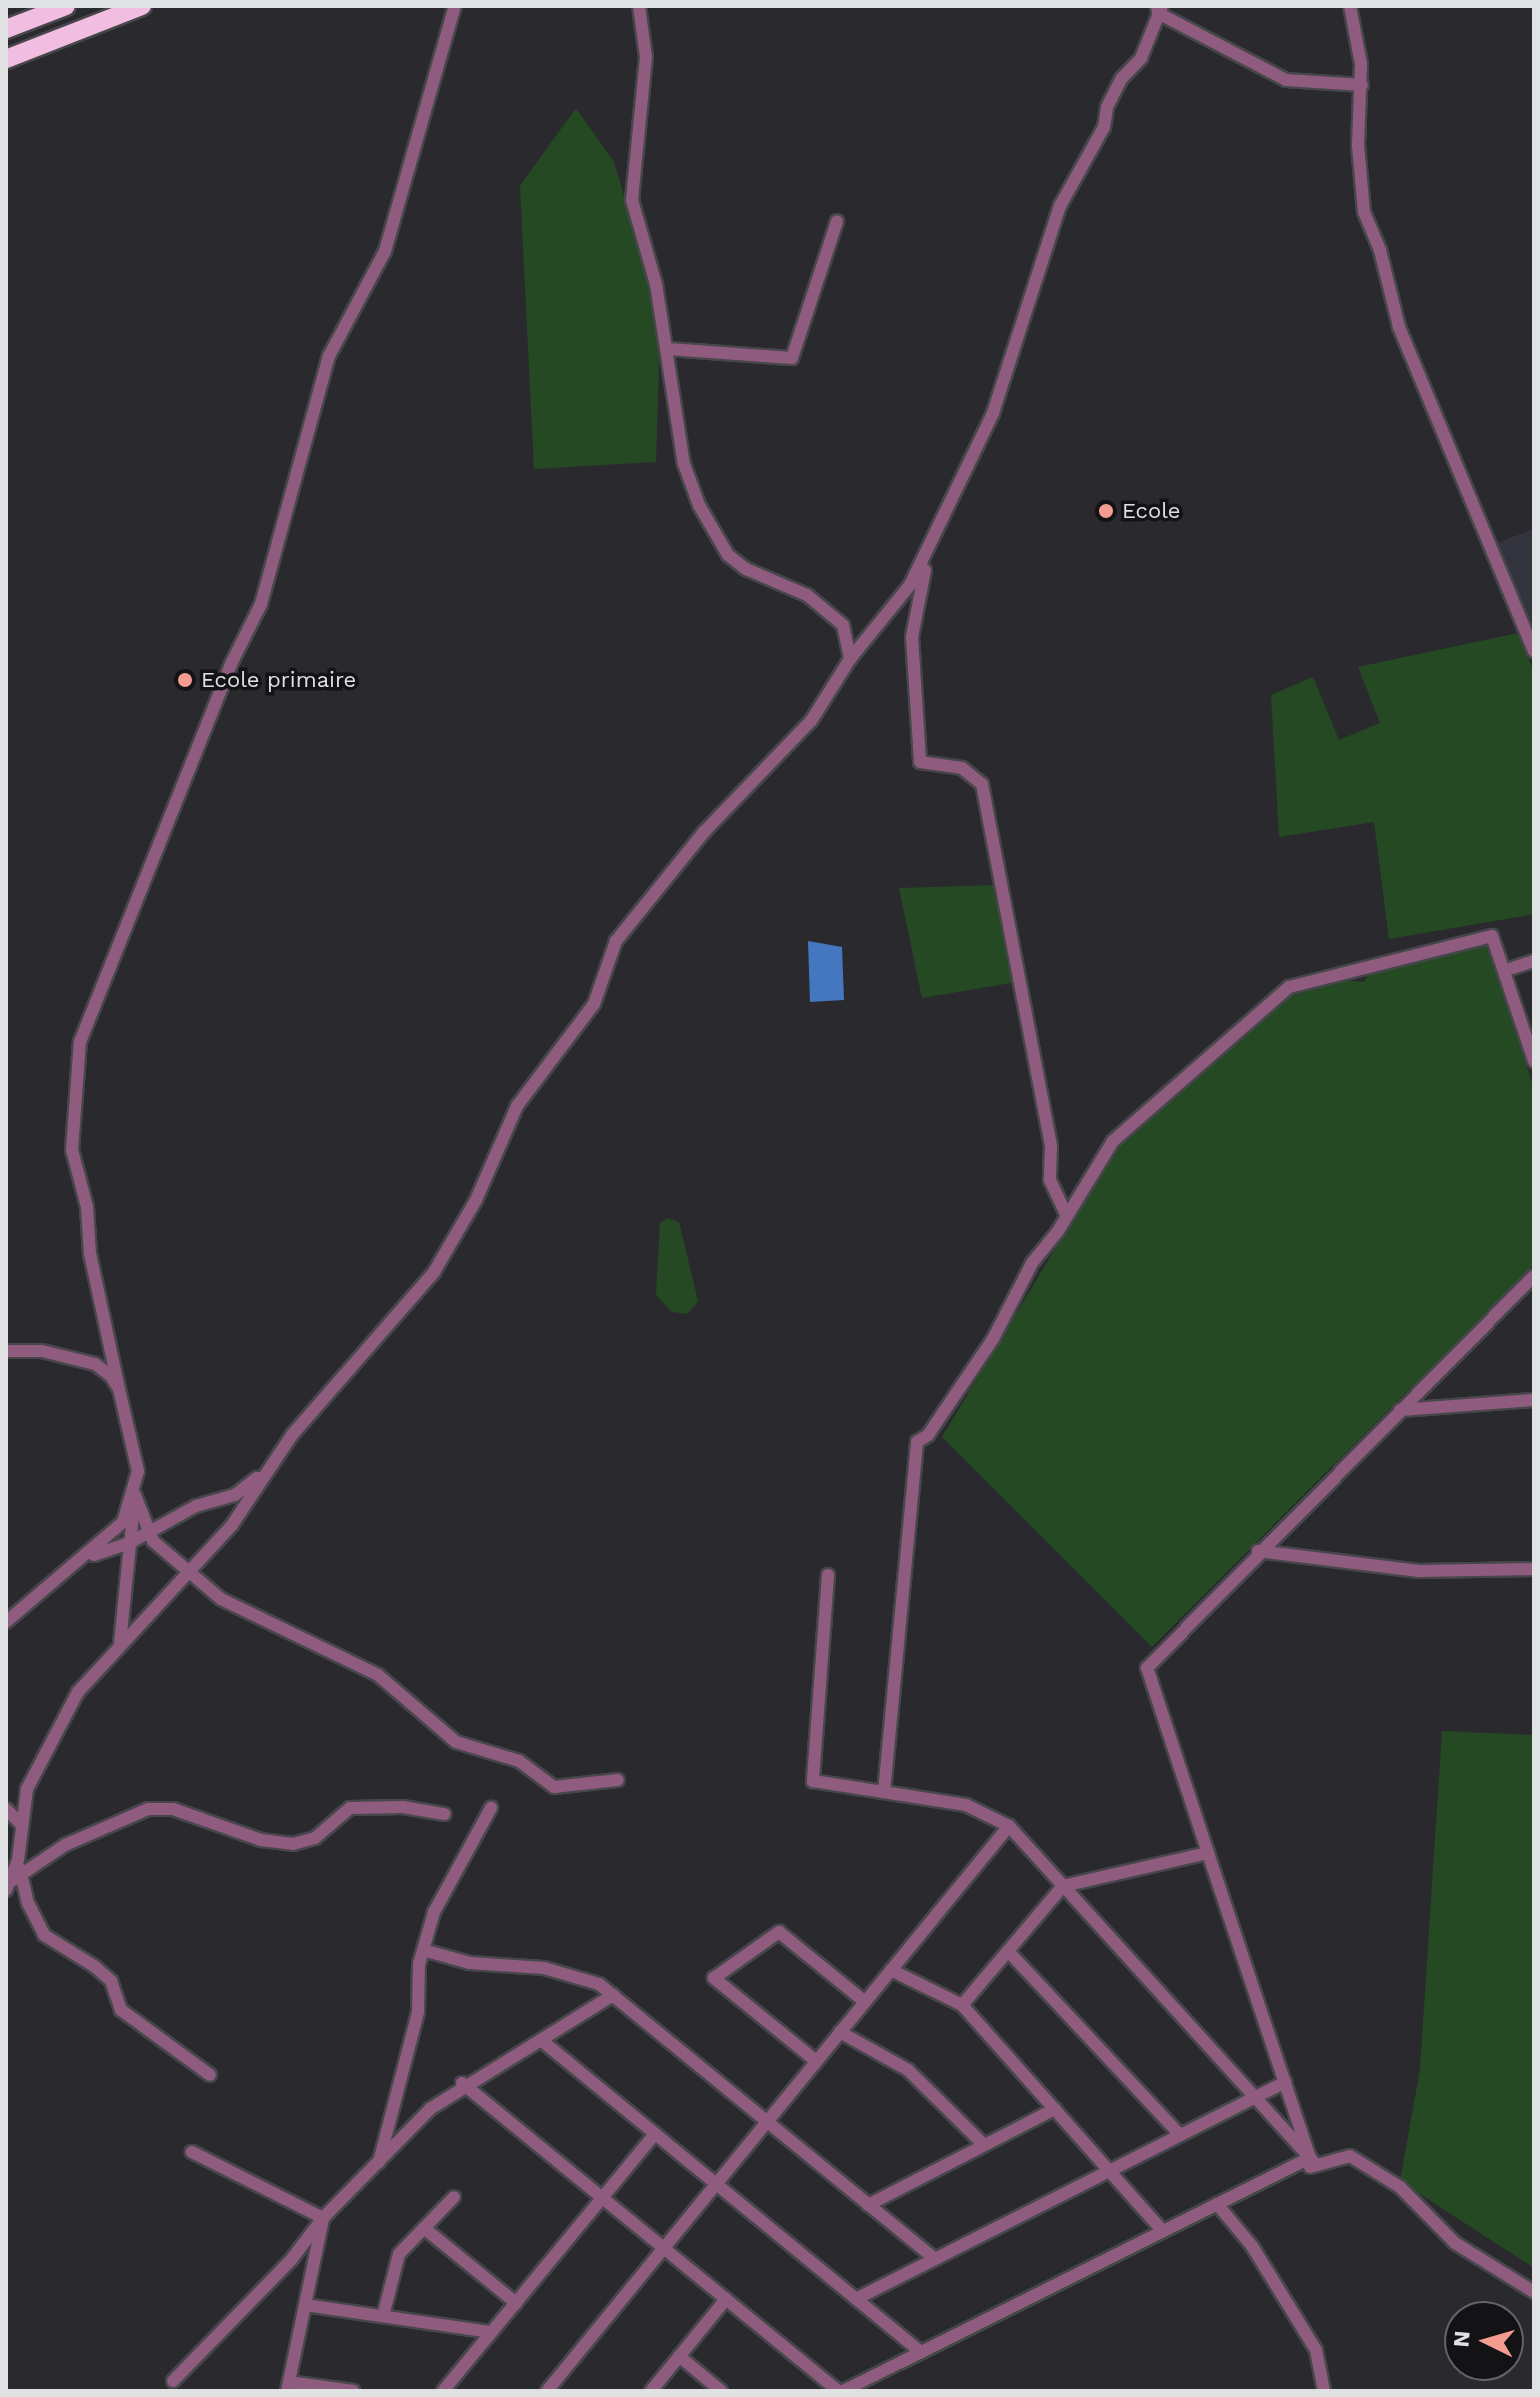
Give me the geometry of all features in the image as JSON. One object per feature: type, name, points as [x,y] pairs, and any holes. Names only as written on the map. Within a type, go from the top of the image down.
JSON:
[{"type":"highway","points":[[6,29],[66,6]]},
{"type":"highway","points":[[6,59],[142,6]]},
{"type":"street","points":[[119,1646],[138,1471],[90,1254],[87,1207],[72,1150],[80,1042],[231,664],[261,604],[329,356],[385,251],[455,6]]},
{"type":"street","points":[[639,6],[646,57],[632,200],[668,349],[684,464],[716,541],[746,569],[807,595],[843,625],[850,637],[850,659]]},
{"type":"street","points":[[1350,6],[1362,85],[1358,177],[1399,327],[1532,643]]},
{"type":"street","points":[[1067,1216],[1050,1180],[1051,1146],[982,784],[962,768],[920,762],[912,637],[929,555],[1015,356],[1060,206],[1104,127],[1117,88],[1141,58],[1159,8],[1286,80],[1362,85]]},
{"type":"street","points":[[668,349],[792,358],[837,221]]},
{"type":"street","points":[[210,2075],[121,2010],[111,1981],[94,1966],[44,1935],[28,1903],[19,1866],[20,1823],[27,1789],[63,1718],[119,1646],[232,1525],[262,1474],[434,1272],[476,1200],[517,1106],[586,1018],[609,955],[644,901],[811,721],[850,659],[929,555]]},
{"type":"street","points":[[884,1792],[917,1442],[928,1435],[993,1339],[1032,1263],[1067,1216],[1113,1141],[1289,987],[1492,936],[1530,1035],[1534,1061]]},
{"type":"street","points":[[1506,970],[1534,961]]},
{"type":"street","points":[[1313,2161],[1147,1668],[1258,1551],[1534,1276]]},
{"type":"street","points":[[6,1351],[42,1351],[95,1364],[119,1389]]},
{"type":"street","points":[[1400,1410],[1534,1400]]},
{"type":"street","points":[[80,1561],[131,1542],[196,1506],[235,1495],[262,1474]]},
{"type":"street","points":[[135,1495],[149,1533],[189,1573],[238,1609],[305,1636],[378,1675],[456,1742],[519,1761],[554,1787],[618,1780]]},
{"type":"street","points":[[6,1622],[123,1522],[135,1495]]},
{"type":"street","points":[[1258,1551],[1419,1571],[1534,1569]]},
{"type":"street","points":[[828,1575],[813,1781],[966,1805],[1009,1826],[1313,2161]]},
{"type":"street","points":[[8,1886],[19,1866],[148,1809],[173,1809],[261,1840],[293,1844],[315,1838],[350,1808],[403,1807],[444,1814]]},
{"type":"street","points":[[379,2162],[418,2012],[423,1950],[434,1912],[491,1808]]},
{"type":"street","points":[[6,1809],[20,1823]]},
{"type":"street","points":[[547,2391],[1009,1826]]},
{"type":"street","points":[[962,2005],[1063,1886],[1208,1853]]},
{"type":"street","points":[[816,2061],[714,1978],[779,1932],[865,2002]]},
{"type":"street","points":[[423,1950],[470,1963],[544,1968],[599,1984],[935,2259]]},
{"type":"street","points":[[1008,1951],[1180,2135]]},
{"type":"street","points":[[891,1970],[962,2005],[1163,2231]]},
{"type":"street","points":[[173,2381],[291,2260],[323,2218],[430,2109],[613,1995]]},
{"type":"street","points":[[840,2032],[908,2070],[984,2145]]},
{"type":"street","points":[[541,2040],[921,2352]]},
{"type":"street","points":[[856,2299],[1285,2082]]},
{"type":"street","points":[[464,2085],[840,2391],[1217,2204],[1313,2161],[1350,2156],[1400,2187],[1455,2243],[1534,2292]]},
{"type":"street","points":[[868,2205],[1055,2109]]},
{"type":"street","points":[[443,2391],[655,2134]]},
{"type":"street","points":[[192,2152],[323,2218]]},
{"type":"street","points":[[1302,2169],[1313,2161]]},
{"type":"street","points":[[383,2316],[399,2254],[454,2197]]},
{"type":"street","points":[[1217,2204],[1252,2246],[1316,2350],[1324,2391]]},
{"type":"street","points":[[323,2218],[288,2387],[353,2391]]},
{"type":"street","points":[[424,2228],[516,2303]]},
{"type":"street","points":[[651,2391],[726,2299]]},
{"type":"street","points":[[305,2305],[491,2332]]},
{"type":"street","points":[[679,2356],[721,2391]]},
{"type":"shaded area","points":[[1534,529],[1534,625],[1529,627],[1494,544]]},
{"type":"green space","points":[[576,108],[614,162],[652,291],[660,329],[656,462],[534,469],[520,186]]},
{"type":"green space","points":[[1518,633],[1534,672],[1534,914],[1389,939],[1374,822],[1279,837],[1271,695],[1313,677],[1339,740],[1380,723],[1358,667]]},
{"type":"green space","points":[[999,885],[1017,982],[922,998],[899,888]]},
{"type":"green space","points":[[1489,942],[1534,1090],[1534,1264],[1152,1647],[942,1437],[1117,1146],[1294,989],[1335,979],[1364,982],[1371,970]]},
{"type":"green space","points":[[668,1218],[679,1222],[698,1301],[688,1314],[672,1312],[656,1295],[660,1223]]},
{"type":"green space","points":[[1442,1731],[1534,1735],[1534,2268],[1400,2181],[1420,2069]]},
{"type":"water","points":[[808,941],[842,947],[844,1000],[810,1002]]},
{"type":"place","name":"Ecole","points":[[1106,511]]},
{"type":"place","name":"Ecole primaire","points":[[185,680]]}]
